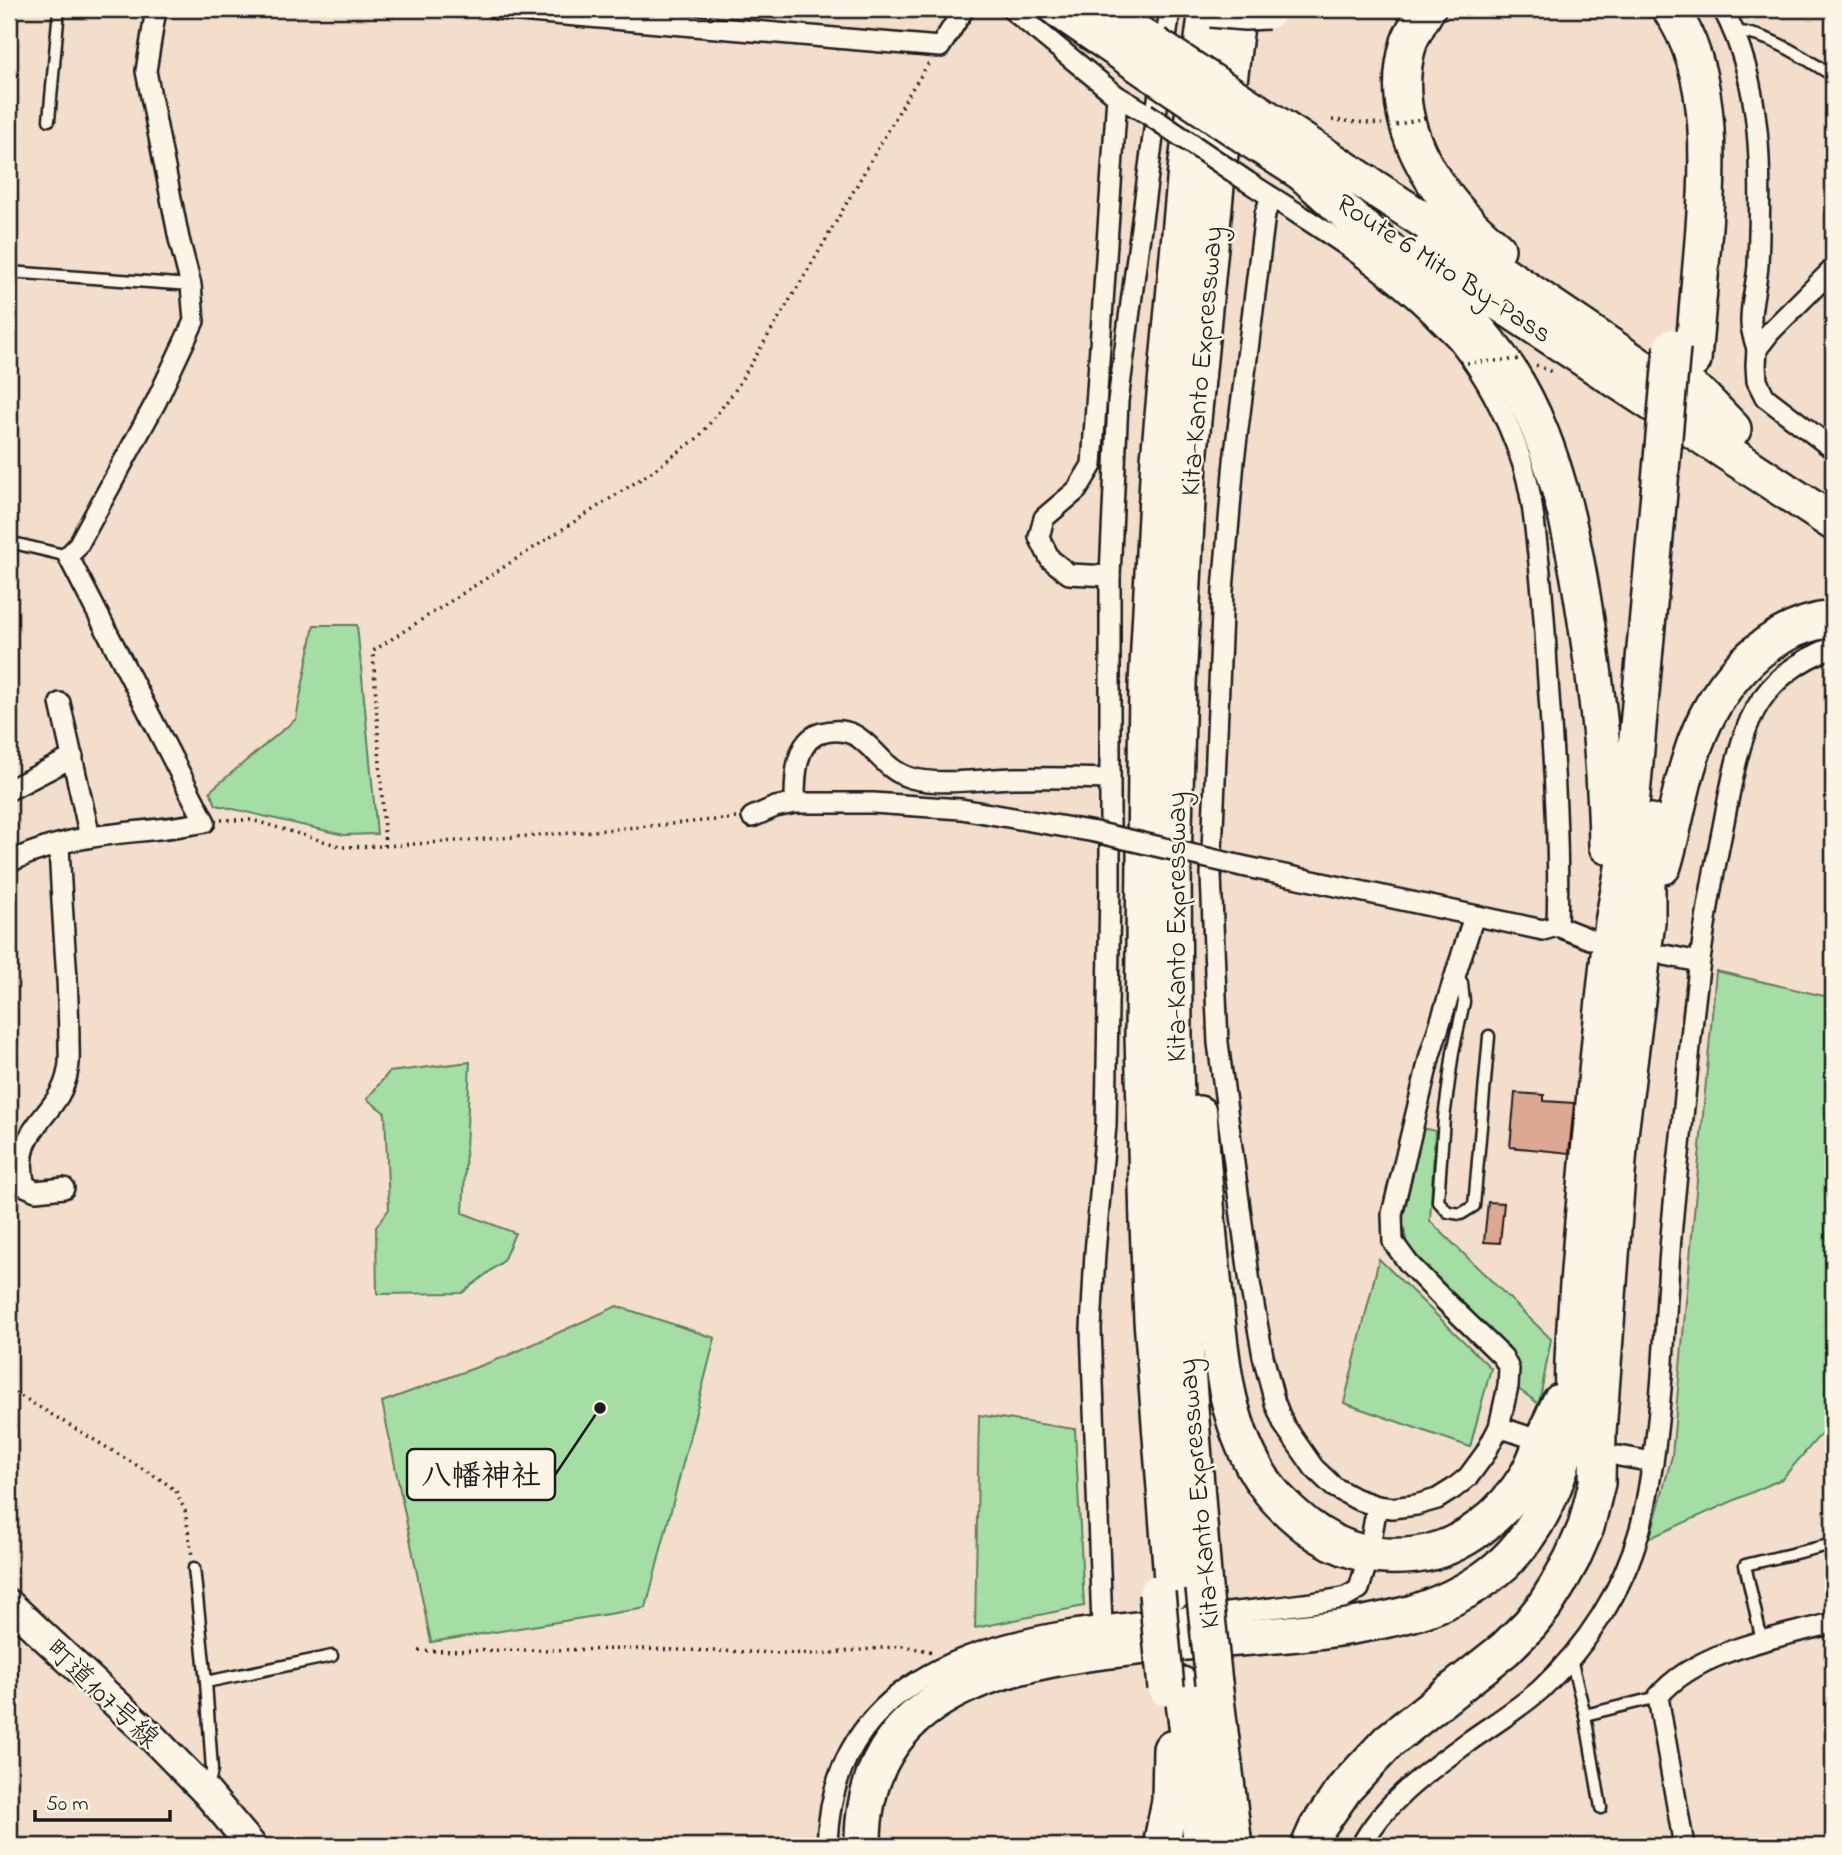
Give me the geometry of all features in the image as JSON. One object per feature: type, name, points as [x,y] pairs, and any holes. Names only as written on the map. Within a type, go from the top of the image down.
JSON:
[{"type":"highway","name":"Route 6 Mito By-Pass","points":[[1058,9],[1152,59],[1253,125],[1506,275],[1833,494]]},
{"type":"highway","name":"Route 6 Mito By-Pass","points":[[1102,9],[1152,59]]},
{"type":"highway","points":[[1209,9],[1245,12],[1262,9]]},
{"type":"highway","name":"Kita-Kanto Expressway","points":[[1202,1846],[1152,1320],[1143,1034],[1147,685],[1159,460],[1186,170],[1209,9]]},
{"type":"highway","name":"Kita-Kanto Expressway","points":[[1178,1591],[1183,1317],[1174,1037],[1173,863],[1178,684],[1189,461],[1216,186],[1262,9]]},
{"type":"highway","points":[[1427,9],[1410,39],[1404,62],[1403,85],[1412,137],[1432,179],[1454,208],[1488,242],[1520,268],[1700,395],[1733,429]]},
{"type":"highway","points":[[1644,9],[1656,25],[1669,53],[1681,89],[1685,136],[1683,353]]},
{"type":"highway","points":[[863,1846],[862,1820],[867,1794],[888,1746],[928,1707],[983,1677],[1012,1667],[1078,1654],[1318,1630],[1389,1619],[1438,1604],[1487,1577],[1507,1560],[1540,1517],[1551,1494],[1573,1420],[1579,1255],[1683,353],[1707,198],[1707,128],[1703,96],[1687,41],[1670,9]]},
{"type":"highway","name":"Route 6 Mito By-Pass","points":[[1253,125],[1299,170],[1833,522]]},
{"type":"highway","points":[[1299,170],[1442,293],[1499,356],[1530,408],[1546,448],[1573,547],[1584,607],[1603,751],[1617,928],[1620,1134],[1609,1444],[1586,1527],[1572,1559],[1545,1605],[1530,1624],[1505,1648],[1388,1741],[1345,1788],[1317,1828],[1309,1846]]},
{"type":"highway","points":[[1617,928],[1666,855],[1691,755],[1719,695],[1737,671],[1777,638],[1800,626],[1833,619]]},
{"type":"highway","points":[[1178,684],[1193,1032],[1207,1222],[1221,1356],[1236,1422],[1265,1485],[1282,1504],[1324,1539],[1345,1548],[1381,1556],[1403,1557],[1425,1554],[1449,1546],[1485,1525],[1528,1474],[1573,1368]]},
{"type":"highway","points":[[886,1846],[885,1819],[891,1794],[906,1764],[925,1738],[939,1725],[979,1700],[1027,1683],[1080,1672],[1362,1642],[1440,1621],[1475,1604],[1518,1573],[1544,1540],[1562,1507],[1609,1444]]},
{"type":"highway","points":[[1161,1846],[1170,1801],[1172,1762],[1187,1685],[1178,1591]]},
{"type":"highway","name":"Kita-Kanto Expressway","points":[[1187,1685],[1234,1846]]},
{"type":"street","points":[[9,862],[26,854],[90,837],[205,822],[68,556],[76,547],[156,402],[194,321],[191,285],[179,239],[146,71],[156,9]]},
{"type":"street","points":[[509,9],[940,47],[964,9]]},
{"type":"street","points":[[1011,9],[1118,96],[1339,240],[1390,277],[1458,341],[1489,387],[1510,428],[1523,464],[1532,507],[1553,765],[1557,926]]},
{"type":"street","points":[[1102,1625],[1091,1329],[1106,1125],[1110,576],[1118,401],[1170,9]]},
{"type":"street","points":[[1723,9],[1735,31],[1750,83],[1759,151],[1757,276],[1751,323],[1757,349],[1757,381],[1765,397],[1833,449]]},
{"type":"street","points":[[1110,576],[1069,574],[1050,559],[1039,537],[1044,518],[1077,490],[1091,465],[1118,96]]},
{"type":"street","points":[[1271,197],[1265,214],[1234,461],[1223,590],[1211,875],[1218,1044],[1250,1283],[1263,1356],[1275,1403],[1284,1425],[1314,1468],[1334,1488],[1377,1506],[1392,1508],[1437,1499],[1468,1477],[1485,1454],[1499,1427],[1508,1386],[1510,1369],[1503,1356],[1409,1264],[1393,1242],[1392,1214],[1430,1055],[1474,916]]},
{"type":"street","points":[[1757,349],[1771,331],[1833,269]]},
{"type":"street","points":[[1361,1846],[1393,1803],[1437,1765],[1537,1692],[1571,1659],[1612,1598],[1626,1567],[1640,1530],[1653,1462],[1672,1219],[1699,962],[1711,885],[1734,775],[1755,709],[1790,669],[1833,647]]},
{"type":"street","points":[[60,703],[90,837]]},
{"type":"street","points":[[795,803],[798,765],[805,744],[818,734],[832,731],[848,732],[865,741],[894,771],[933,782],[1045,777],[1110,779]]},
{"type":"street","points":[[9,790],[73,757]]},
{"type":"street","points":[[751,817],[775,807],[795,803],[873,803],[961,809],[1095,832],[1543,930],[1557,926],[1617,928]]},
{"type":"street","points":[[59,845],[69,1007],[69,1067],[65,1084],[54,1104],[38,1122],[24,1146],[21,1172],[24,1186],[36,1191],[64,1188]]},
{"type":"street","points":[[1665,955],[1699,962]]},
{"type":"street","points":[[1499,1427],[1529,1437]]},
{"type":"street","points":[[1609,1444],[1653,1462]]},
{"type":"street","points":[[1371,1534],[1377,1506]]},
{"type":"street","points":[[827,1846],[832,1797],[843,1763],[860,1735],[880,1711],[904,1688],[933,1671],[999,1646],[1102,1625],[1296,1605],[1347,1597],[1359,1589],[1365,1569]]},
{"type":"street","name":"町道107号線","points":[[9,1604],[149,1734],[252,1846]]},
{"type":"street","points":[[1684,1846],[1658,1697],[1667,1685],[1727,1652],[1833,1623]]},
{"type":"lane","points":[[49,120],[59,9]]},
{"type":"lane","points":[[1735,31],[1754,33],[1781,44],[1830,74],[1833,80]]},
{"type":"lane","points":[[9,272],[191,285]]},
{"type":"lane","points":[[9,542],[68,556]]},
{"type":"lane","points":[[1455,974],[1462,983],[1464,1002],[1444,1118],[1438,1201],[1448,1212],[1461,1214],[1474,1206],[1489,1036]]},
{"type":"lane","points":[[1762,1641],[1745,1565],[1833,1544]]},
{"type":"lane","points":[[194,1568],[212,1770],[206,1793]]},
{"type":"lane","points":[[206,1682],[332,1656]]},
{"type":"lane","points":[[1571,1659],[1585,1715],[1601,1808]]},
{"type":"lane","points":[[1585,1715],[1658,1697]]},
{"type":"path","points":[[385,846],[373,651],[647,475],[699,437],[734,392],[817,255],[909,92],[940,47]]},
{"type":"path","points":[[1395,125],[1428,117]]},
{"type":"path","points":[[1332,120],[1383,124]]},
{"type":"path","points":[[1467,363],[1522,359]]},
{"type":"path","points":[[1534,364],[1558,374]]},
{"type":"path","points":[[205,822],[253,820],[343,847],[570,833],[751,817]]},
{"type":"path","points":[[9,1388],[163,1480],[176,1491],[185,1511],[194,1568]]},
{"type":"path","points":[[419,1651],[644,1649],[820,1654],[902,1646],[965,1657]]},
{"type":"green space","points":[[314,625],[357,625],[377,834],[344,835],[216,805],[210,791],[296,719]]},
{"type":"green space","points":[[1716,971],[1833,998],[1833,1420],[1782,1479],[1650,1538],[1672,1456]]},
{"type":"green space","points":[[470,1062],[463,1213],[515,1233],[503,1261],[462,1293],[377,1294],[376,1227],[389,1209],[385,1113],[367,1099],[389,1072]]},
{"type":"green space","points":[[1423,1128],[1435,1131],[1430,1221],[1551,1339],[1539,1404],[1517,1388],[1515,1356],[1408,1247],[1402,1223]]},
{"type":"green space","points":[[1379,1259],[1491,1368],[1470,1447],[1344,1403]]},
{"type":"green space","points":[[617,1306],[715,1338],[646,1608],[431,1642],[382,1402],[507,1356]]},
{"type":"green space","points":[[979,1415],[1075,1429],[1084,1606],[975,1628]]},
{"type":"building","points":[[1515,1093],[1544,1095],[1544,1101],[1574,1103],[1569,1153],[1510,1147]]},
{"type":"building","points":[[1488,1202],[1504,1203],[1500,1243],[1484,1242]]},
{"type":"place","name":"八幡神社","points":[[600,1408]]}]
